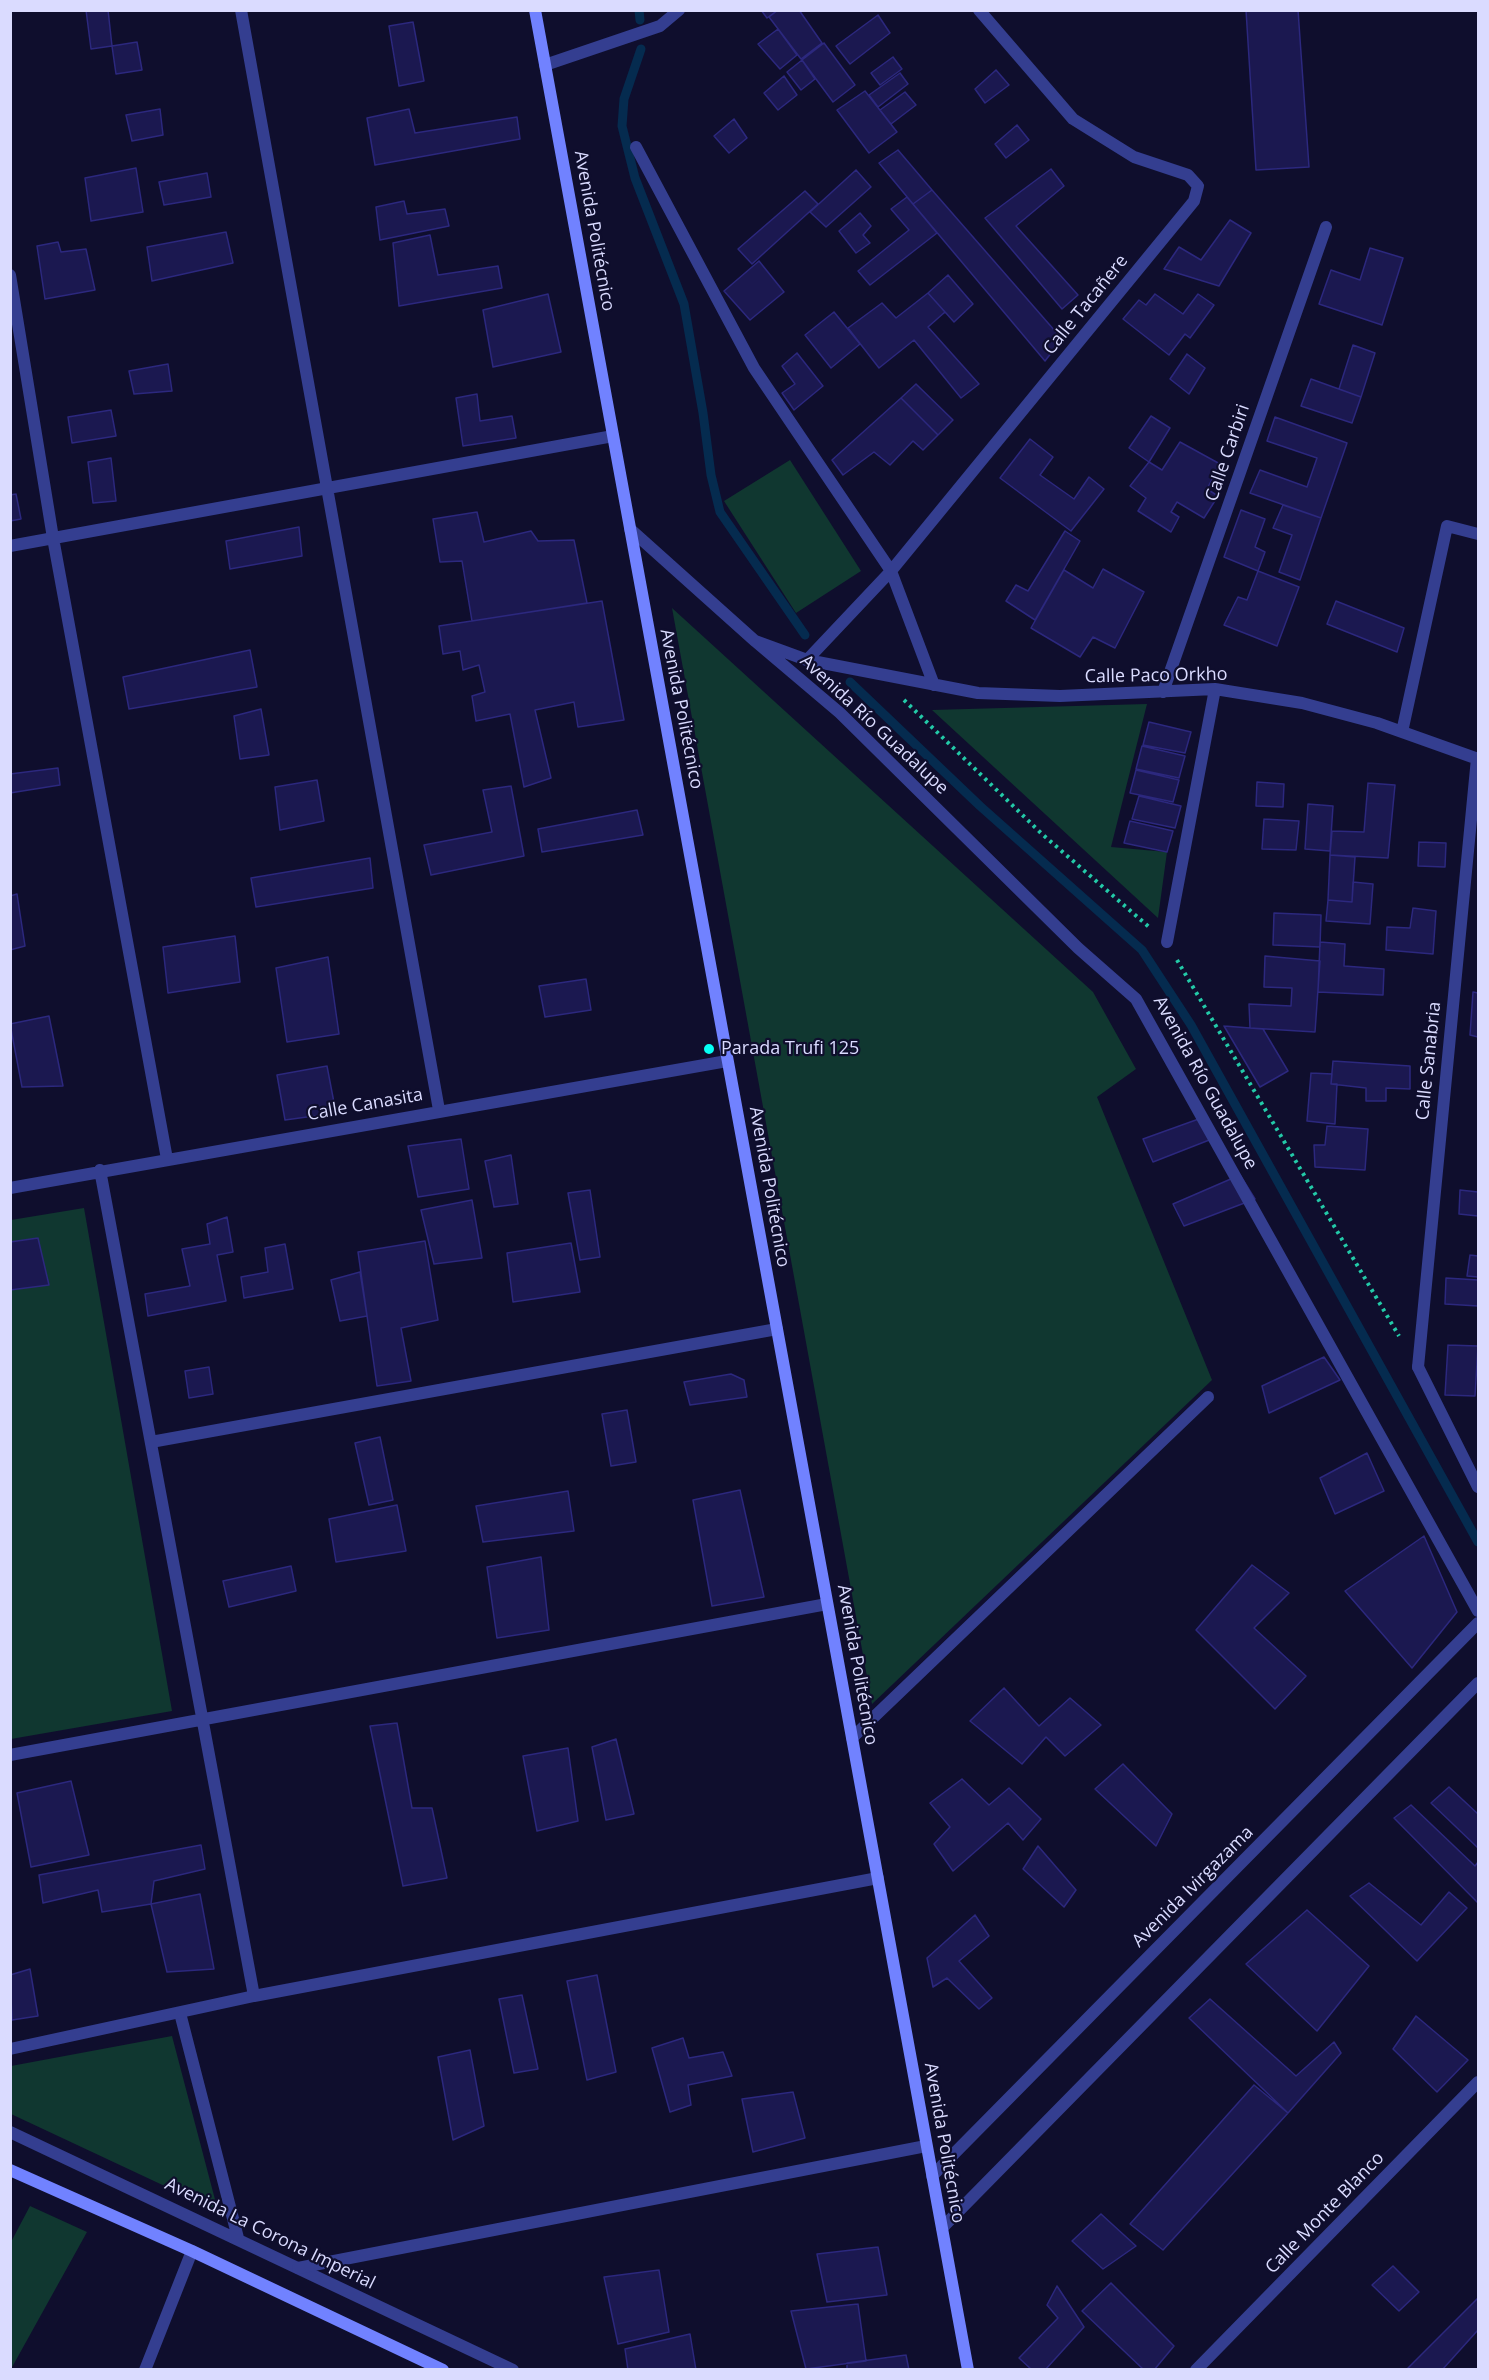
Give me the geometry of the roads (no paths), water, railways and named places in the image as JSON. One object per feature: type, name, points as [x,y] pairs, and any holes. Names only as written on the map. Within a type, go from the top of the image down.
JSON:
[{"type":"street","points":[[241,10],[439,1110]]},
{"type":"street","name":"Avenida Politécnico","points":[[535,10],[968,2370]]},
{"type":"street","points":[[545,65],[660,26],[679,10]]},
{"type":"street","name":"Calle Tacañere","points":[[807,660],[891,571],[1194,201],[1198,186],[1188,175],[1134,157],[1073,119],[979,10]]},
{"type":"street","points":[[636,147],[754,368],[891,571],[934,685]]},
{"type":"street","name":"Calle Carbiri","points":[[1163,692],[1326,227]]},
{"type":"street","points":[[10,274],[53,538],[167,1159]]},
{"type":"street","points":[[10,546],[613,436]]},
{"type":"street","points":[[1402,732],[1447,526],[1479,534]]},
{"type":"street","name":"Avenida Río Guadalupe","points":[[630,529],[755,641],[840,713],[1078,948],[1136,999],[1479,1611]]},
{"type":"street","name":"Calle Paco Orkho","points":[[755,641],[807,660],[978,693],[1060,696],[1215,689],[1302,703],[1402,732],[1478,759]]},
{"type":"street","points":[[1167,942],[1215,689]]},
{"type":"street","name":"Calle Sanabria","points":[[1478,759],[1418,1367],[1479,1487]]},
{"type":"street","name":"Calle Canasita","points":[[10,1188],[439,1110],[728,1061]]},
{"type":"street","points":[[100,1170],[254,1996]]},
{"type":"street","points":[[151,1442],[777,1329]]},
{"type":"street","points":[[852,1738],[1208,1396]]},
{"type":"street","points":[[10,1755],[827,1604]]},
{"type":"street","name":"Avenida Ivirgazama","points":[[932,2176],[1479,1623]]},
{"type":"street","points":[[942,2228],[1479,1683]]},
{"type":"street","points":[[10,2049],[254,1996],[878,1878]]},
{"type":"street","points":[[180,2013],[238,2238]]},
{"type":"street","name":"Calle Monte Blanco","points":[[1196,2370],[1479,2082]]},
{"type":"street","name":"Avenida La Corona Imperial","points":[[10,2132],[513,2370]]},
{"type":"street","points":[[298,2268],[926,2146]]},
{"type":"street","points":[[10,2170],[192,2251],[444,2370]]},
{"type":"street","points":[[145,2370],[192,2251]]},
{"type":"waterway","points":[[639,10],[640,20]]},
{"type":"waterway","points":[[641,49],[624,99],[622,126],[635,178],[684,304],[711,475],[720,512],[805,635]]},
{"type":"waterway","points":[[850,682],[980,806],[1142,950],[1191,1025],[1478,1542]]},
{"type":"place","name":"Parada Trufi 125","points":[[709,1049]]}]
